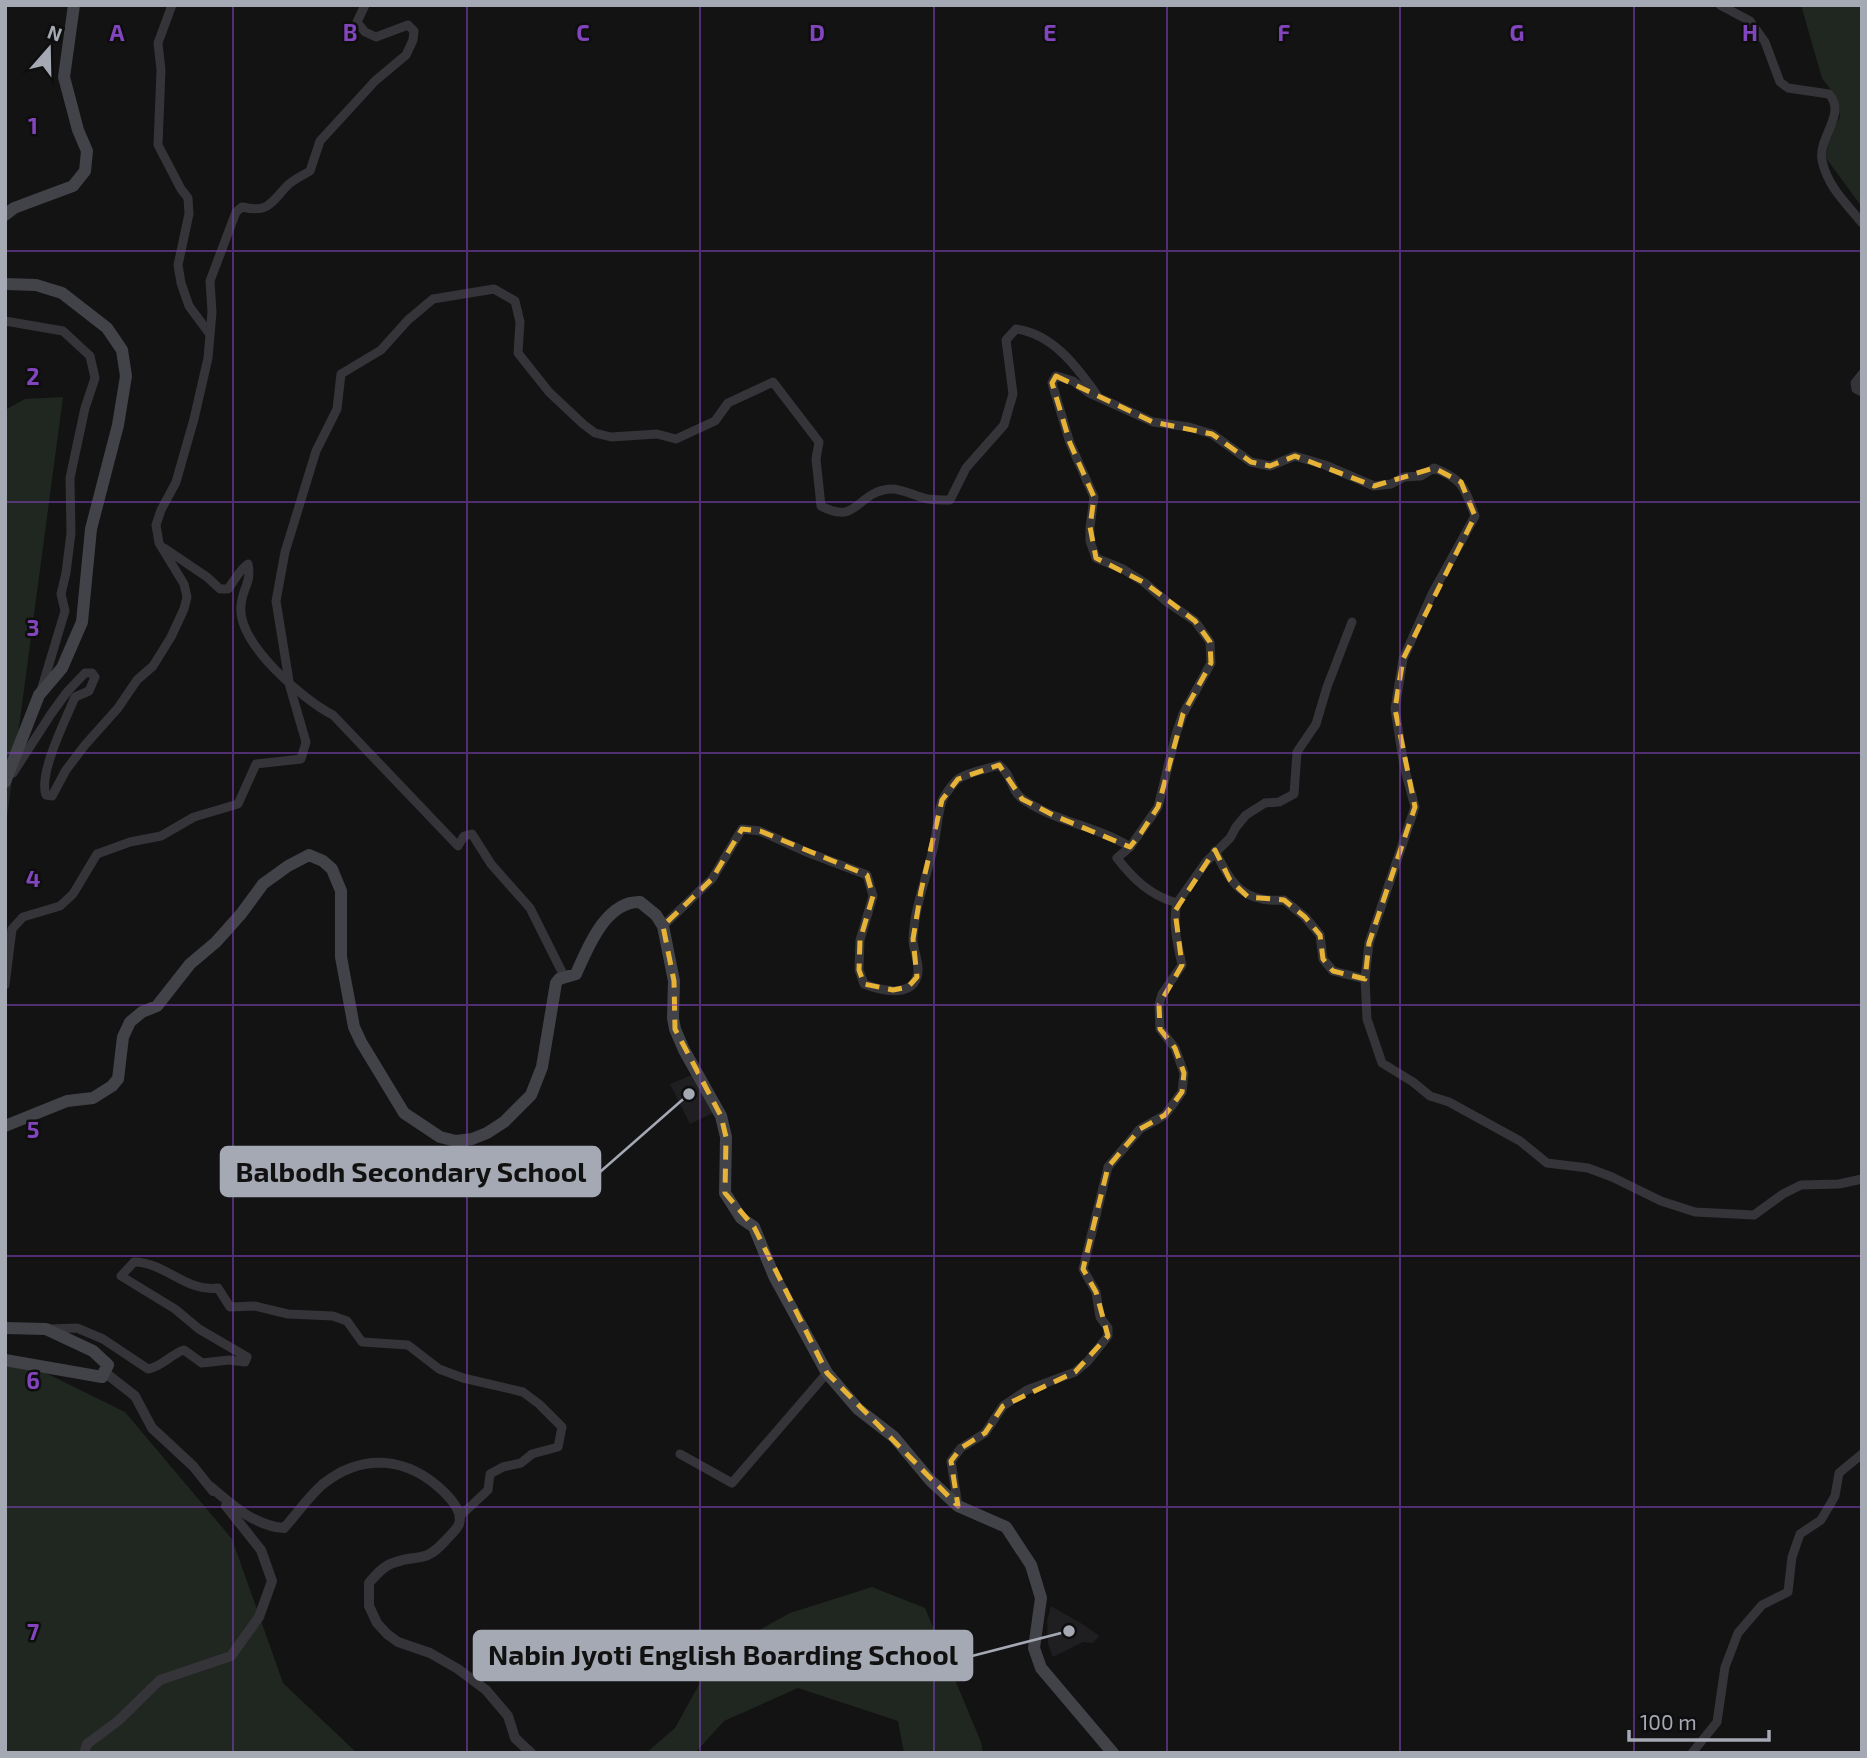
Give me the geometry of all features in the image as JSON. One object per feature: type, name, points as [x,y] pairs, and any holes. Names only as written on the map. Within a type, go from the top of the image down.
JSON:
[{"type":"main road","points":[[5,215],[13,208],[73,186],[85,171],[87,151],[78,130],[64,77],[74,5]]},
{"type":"main road","points":[[5,284],[36,285],[62,293],[107,328],[122,350],[126,376],[118,425],[91,528],[82,622],[62,668],[39,695],[5,784]]},
{"type":"main road","points":[[5,1126],[67,1101],[93,1098],[112,1086],[118,1079],[123,1037],[130,1022],[142,1012],[157,1006],[190,964],[216,942],[242,914],[263,884],[309,855],[323,861],[332,869],[341,891],[341,957],[354,1027],[361,1042],[404,1113],[440,1137],[456,1141],[472,1139],[487,1133],[513,1114],[531,1095],[542,1067],[556,984],[576,974],[601,923],[623,905],[640,902],[656,915],[663,926],[674,981],[675,1029],[684,1051],[721,1116],[726,1137],[725,1193],[741,1218],[754,1227],[774,1276],[827,1373],[858,1409],[894,1437],[930,1480],[958,1506],[1006,1527],[1031,1565],[1041,1598],[1034,1648],[1041,1668],[1112,1753]]},
{"type":"main road","points":[[5,1328],[46,1329],[93,1351],[108,1365],[102,1377],[5,1360]]},
{"type":"street","points":[[172,5],[158,43],[161,70],[158,145],[188,198],[189,214],[178,265],[189,306],[209,333]]},
{"type":"street","points":[[365,5],[357,22],[365,32],[376,37],[408,24],[414,31],[413,40],[406,55],[375,81],[320,141],[310,171],[288,185],[272,204],[257,210],[242,207],[236,212],[210,281],[212,312],[208,358],[176,482],[156,525],[159,543],[220,589],[228,589],[239,576],[242,567],[247,564],[251,577],[240,606],[250,638],[290,687],[333,715],[458,846],[464,836],[472,834],[491,864],[530,908],[565,978]]},
{"type":"street","points":[[1720,5],[1750,21],[1765,42],[1780,82],[1788,88],[1829,94],[1833,99],[1836,109],[1823,143],[1822,158],[1828,182],[1862,223]]},
{"type":"street","points":[[5,985],[12,929],[23,917],[60,906],[73,894],[97,854],[130,842],[161,836],[202,814],[238,804],[256,764],[301,759],[306,742],[290,687],[276,600],[280,574],[316,450],[337,409],[341,374],[381,350],[408,320],[433,299],[494,289],[514,301],[520,322],[518,353],[550,391],[594,433],[611,437],[657,434],[676,439],[715,421],[728,403],[773,382],[819,442],[816,459],[821,506],[835,514],[848,513],[866,497],[891,489],[930,500],[950,500],[966,468],[1004,425],[1013,394],[1006,340],[1016,329],[1032,331],[1064,353],[1080,370],[1098,397]]},
{"type":"street","points":[[5,321],[63,331],[90,356],[95,378],[85,408],[70,478],[71,533],[61,594],[65,611],[39,695]]},
{"type":"street","points":[[1862,374],[1855,383],[1856,389],[1862,392]]},
{"type":"street","points":[[1177,903],[1158,898],[1130,875],[1117,858],[1130,847],[1158,807],[1175,734],[1183,713],[1211,663],[1210,642],[1195,621],[1145,583],[1123,569],[1096,558],[1090,541],[1094,498],[1070,443],[1052,383],[1056,376],[1073,381],[1098,397],[1153,422],[1189,427],[1212,434],[1251,462],[1269,466],[1295,456],[1325,465],[1374,486],[1422,475],[1434,468],[1461,482],[1468,495],[1475,516],[1432,594],[1402,659],[1395,709],[1404,766],[1415,807],[1369,943],[1365,979],[1367,1019],[1382,1063],[1430,1096],[1449,1102],[1520,1141],[1547,1163],[1588,1168],[1661,1201],[1695,1212],[1755,1215],[1783,1194],[1801,1185],[1839,1184],[1862,1179]]},
{"type":"street","points":[[5,784],[67,692],[85,673],[92,673],[94,677],[89,691],[75,697],[50,760],[42,786],[46,795],[52,796],[66,770],[118,708],[137,680],[153,666],[172,637],[187,597],[184,584],[163,547]]},
{"type":"street","points":[[958,1506],[951,1461],[961,1448],[985,1433],[1003,1406],[1027,1390],[1075,1372],[1108,1336],[1108,1328],[1100,1317],[1096,1292],[1083,1269],[1108,1167],[1140,1129],[1165,1115],[1182,1093],[1184,1073],[1175,1048],[1160,1029],[1159,1005],[1162,994],[1182,965],[1176,935],[1177,903],[1215,851],[1230,838],[1246,815],[1265,803],[1279,802],[1294,794],[1297,752],[1316,724],[1326,687],[1352,622]]},
{"type":"street","points":[[663,926],[712,879],[742,829],[760,831],[867,875],[873,896],[860,940],[859,970],[864,984],[883,992],[908,988],[917,977],[915,923],[942,800],[958,779],[999,765],[1008,773],[1012,788],[1022,799],[1055,816],[1118,839],[1130,847]]},
{"type":"street","points":[[1215,851],[1230,880],[1248,897],[1284,900],[1305,917],[1320,935],[1323,960],[1333,971],[1365,979]]},
{"type":"street","points":[[46,1329],[77,1328],[103,1339],[148,1369],[156,1368],[177,1352],[184,1350],[202,1363],[229,1360],[245,1362],[247,1357],[237,1349],[199,1329],[174,1309],[131,1285],[121,1276],[134,1262],[146,1262],[193,1286],[205,1290],[218,1288],[230,1307],[254,1306],[288,1314],[333,1316],[347,1321],[362,1342],[408,1345],[439,1369],[463,1378],[523,1392],[562,1427],[558,1447],[532,1454],[521,1463],[503,1467],[490,1474],[488,1490],[459,1517]]},
{"type":"street","points":[[83,1753],[87,1744],[118,1721],[160,1680],[231,1656],[259,1617],[272,1581],[261,1549],[193,1466],[152,1428],[135,1396],[103,1371]]},
{"type":"street","points":[[680,1454],[732,1483],[827,1373]]},
{"type":"street","points":[[1692,1753],[1717,1722],[1725,1667],[1738,1633],[1762,1605],[1788,1592],[1792,1557],[1800,1534],[1821,1520],[1835,1496],[1839,1473],[1862,1454]]},
{"type":"street","points":[[211,1487],[241,1512],[272,1527],[284,1528],[324,1483],[362,1464],[390,1461],[411,1469],[436,1484],[453,1501],[459,1524],[432,1555],[393,1563],[377,1573],[369,1583],[369,1606],[377,1623],[398,1642],[430,1653],[486,1689],[508,1716],[515,1738],[531,1753]]},
{"type":"highlighted area","points":[[1056,376],[1153,422],[1212,434],[1251,462],[1270,466],[1295,456],[1374,486],[1434,468],[1461,482],[1475,516],[1403,659],[1395,709],[1415,807],[1369,943],[1365,979],[1333,971],[1323,959],[1320,935],[1305,917],[1284,900],[1248,897],[1230,880],[1215,850],[1175,911],[1182,965],[1159,1005],[1160,1029],[1175,1048],[1184,1073],[1182,1092],[1165,1115],[1140,1129],[1108,1167],[1083,1269],[1096,1292],[1108,1336],[1075,1372],[1003,1406],[985,1433],[961,1448],[951,1461],[958,1506],[827,1373],[754,1227],[725,1193],[726,1137],[721,1116],[675,1029],[674,981],[663,926],[712,879],[742,829],[760,831],[867,875],[873,896],[860,940],[859,970],[864,984],[893,990],[908,987],[917,977],[913,939],[921,891],[942,800],[958,779],[999,765],[1022,799],[1055,816],[1130,847],[1141,833],[1158,807],[1183,714],[1211,663],[1210,642],[1195,621],[1145,583],[1096,558],[1090,527],[1094,497],[1070,443],[1052,383]]},
{"type":"shaded area","points":[[1801,5],[1862,5],[1862,207],[1826,158],[1829,137],[1840,117],[1837,98],[1822,78]]},
{"type":"shaded area","points":[[63,397],[5,832],[5,410],[25,399]]},
{"type":"shaded area","points":[[692,1075],[713,1113],[690,1124],[670,1084]]},
{"type":"shaded area","points":[[5,1353],[125,1412],[232,1539],[283,1683],[357,1753],[5,1753]]},
{"type":"shaded area","points":[[872,1587],[925,1608],[981,1742],[983,1753],[904,1753],[898,1721],[798,1688],[724,1721],[695,1753],[646,1753],[675,1728],[716,1654],[790,1613]]},
{"type":"shaded area","points":[[1051,1606],[1099,1636],[1093,1643],[1083,1642],[1053,1657],[1048,1644],[1047,1621]]},
{"type":"place","name":"Balbodh Secondary School","points":[[689,1094]]},
{"type":"place","name":"Nabin Jyoti English Boarding School","points":[[1069,1631]]}]
